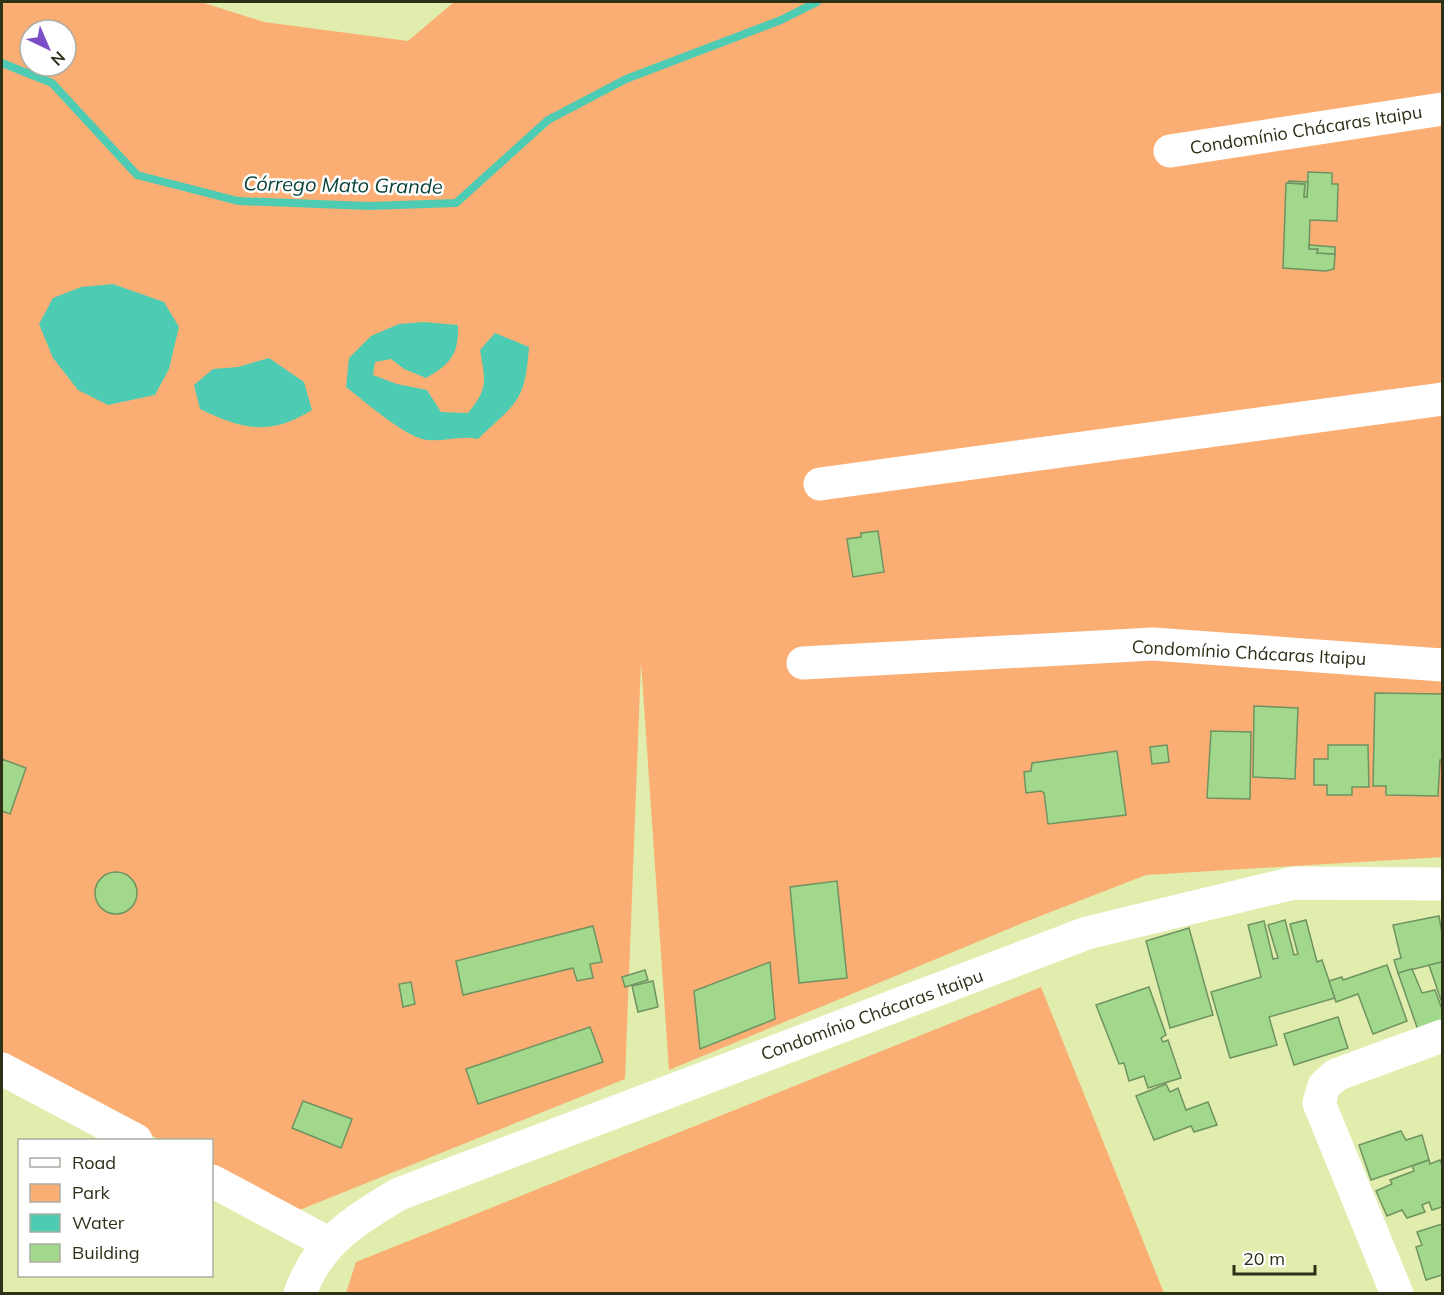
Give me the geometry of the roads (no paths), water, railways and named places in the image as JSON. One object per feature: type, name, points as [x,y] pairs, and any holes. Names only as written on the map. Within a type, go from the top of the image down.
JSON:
[{"type":"street","name":"Condomínio Chácaras Itaipu","points":[[1170,151],[1443,109]]},
{"type":"street","points":[[820,484],[1443,399]]},
{"type":"street","name":"Condomínio Chácaras Itaipu","points":[[803,663],[1153,644],[1443,665]]},
{"type":"street","name":"Condomínio Chácaras Itaipu","points":[[300,1293],[328,1243],[356,1220],[399,1194],[1087,933],[1294,883],[1443,884]]},
{"type":"street","points":[[1397,1293],[1319,1103],[1324,1086],[1336,1075],[1443,1036]]},
{"type":"street","points":[[2,1069],[134,1139]]},
{"type":"street","points":[[213,1182],[328,1243]]},
{"type":"water","points":[[113,284],[164,302],[179,327],[169,369],[155,395],[108,405],[78,390],[53,358],[39,324],[53,298],[81,287]]},
{"type":"water","points":[[424,322],[458,325],[455,351],[447,363],[426,378],[404,369],[391,359],[375,362],[373,375],[397,384],[427,390],[441,412],[468,413],[475,404],[484,383],[480,350],[495,333],[529,347],[525,380],[521,391],[510,409],[478,439],[427,440],[418,438],[385,418],[346,387],[349,358],[371,336],[399,324]]},
{"type":"water","points":[[269,358],[304,382],[312,410],[283,424],[256,427],[230,422],[200,409],[194,385],[213,369],[238,367]]},
{"type":"waterway","name":"Córrego Mato Grande","points":[[2,63],[52,83],[137,175],[238,201],[369,206],[456,203],[548,120],[626,79],[781,20],[817,2]]}]
